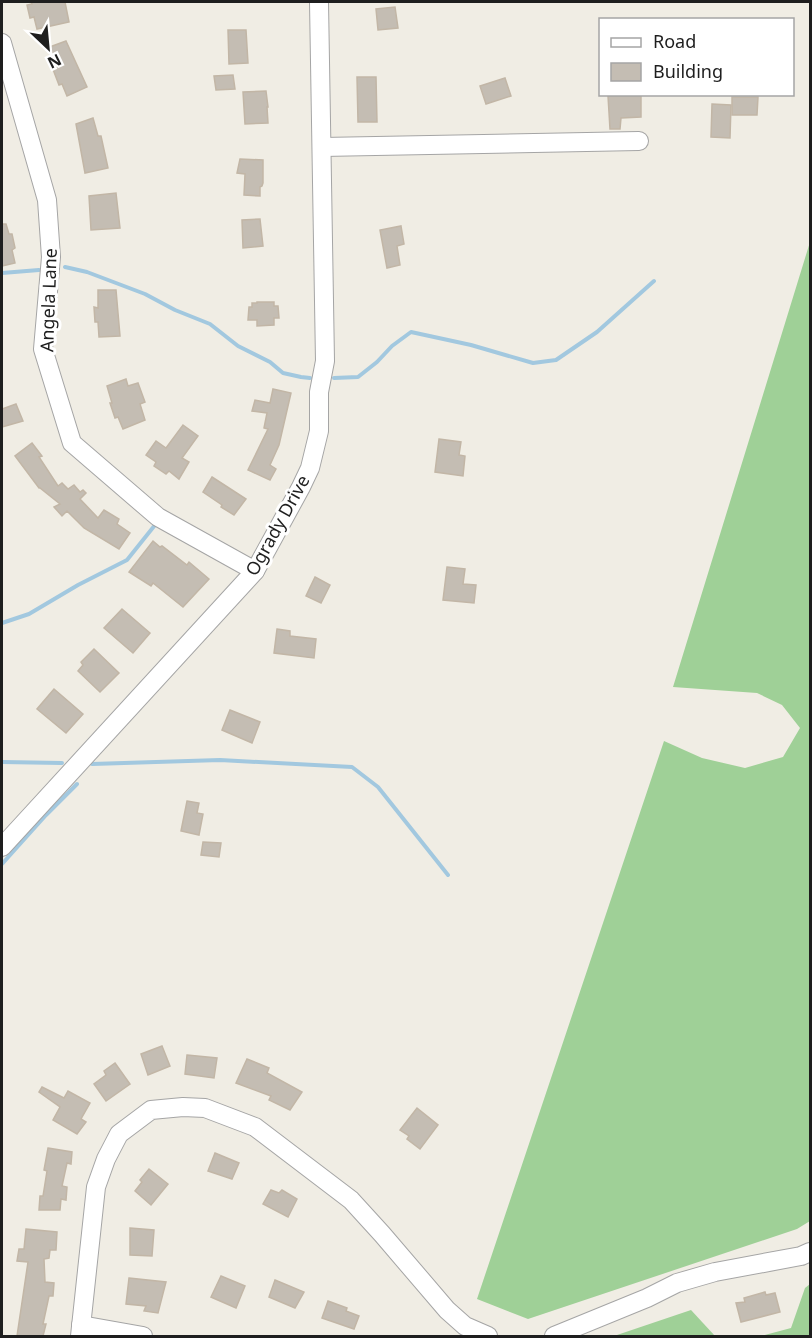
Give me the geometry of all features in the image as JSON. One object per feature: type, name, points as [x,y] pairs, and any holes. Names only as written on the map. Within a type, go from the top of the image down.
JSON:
[{"type":"street","name":"Ogrady Drive","points":[[2,847],[255,572],[309,468],[319,431],[319,392],[325,361],[319,2]]},
{"type":"street","name":"Angela Lane","points":[[2,43],[47,200],[51,257],[43,349],[72,443],[159,518],[255,572]]},
{"type":"street","points":[[322,147],[639,141]]},
{"type":"street","points":[[143,1336],[80,1331],[96,1187],[106,1159],[119,1134],[151,1110],[183,1107],[205,1108],[255,1127],[351,1200],[447,1311],[465,1326],[488,1336]]},
{"type":"street","points":[[554,1336],[677,1283],[715,1272],[801,1256],[810,1252]]},
{"type":"green space","points":[[810,242],[810,1221],[797,1229],[528,1319],[477,1299],[664,741],[702,758],[745,768],[783,757],[800,728],[782,705],[757,693],[673,687]]},
{"type":"green space","points":[[810,1284],[810,1336],[761,1336],[791,1328],[805,1288]]},
{"type":"green space","points":[[691,1310],[715,1336],[614,1336]]},
{"type":"building","points":[[31,2],[65,2],[69,22],[37,29],[34,17],[30,18],[27,5],[32,4]]},
{"type":"building","points":[[395,7],[398,28],[378,30],[376,9]]},
{"type":"building","points":[[228,30],[246,30],[248,63],[229,64]]},
{"type":"building","points":[[66,41],[87,87],[67,96],[62,84],[59,85],[51,64],[55,63],[47,48]]},
{"type":"building","points":[[233,75],[235,89],[216,90],[214,76]]},
{"type":"building","points":[[357,77],[376,77],[377,122],[358,122]]},
{"type":"building","points":[[505,78],[511,96],[486,104],[480,86]]},
{"type":"building","points":[[266,91],[268,123],[245,124],[243,92]]},
{"type":"building","points":[[608,96],[641,96],[641,117],[621,118],[620,129],[610,129]]},
{"type":"building","points":[[732,97],[758,97],[757,115],[732,115]]},
{"type":"building","points":[[712,104],[731,105],[730,138],[711,137]]},
{"type":"building","points":[[93,118],[98,136],[101,136],[108,168],[85,173],[76,124]]},
{"type":"building","points":[[240,159],[263,160],[263,183],[260,187],[260,196],[244,195],[245,174],[237,173]]},
{"type":"building","points":[[116,193],[120,228],[91,230],[89,196]]},
{"type":"building","points":[[260,219],[263,246],[243,248],[242,220]]},
{"type":"building","points":[[2,224],[6,224],[9,234],[12,234],[15,263],[2,266]]},
{"type":"building","points":[[401,226],[404,244],[397,246],[400,265],[387,268],[380,230]]},
{"type":"building","points":[[98,290],[116,290],[120,336],[99,337],[94,307],[98,308]]},
{"type":"building","points":[[274,302],[274,306],[278,306],[279,318],[274,318],[274,325],[257,326],[257,320],[248,320],[249,307],[252,307],[252,303]]},
{"type":"building","points":[[126,379],[128,386],[138,383],[145,402],[140,404],[145,420],[123,429],[118,417],[115,418],[107,386]]},
{"type":"building","points":[[273,389],[291,393],[279,445],[270,465],[276,469],[270,480],[248,470],[268,429],[264,428],[267,413],[252,411],[255,400],[270,403]]},
{"type":"building","points":[[16,404],[23,421],[2,427],[2,409]]},
{"type":"building","points":[[183,425],[198,436],[182,458],[189,462],[179,479],[169,471],[166,474],[154,466],[156,462],[146,455],[156,441],[166,448]]},
{"type":"building","points":[[439,439],[461,442],[459,455],[465,456],[463,476],[435,472]]},
{"type":"building","points":[[32,443],[42,456],[39,457],[58,486],[62,483],[68,489],[74,485],[80,492],[83,490],[86,493],[80,499],[98,518],[104,510],[119,519],[117,524],[130,533],[119,549],[84,528],[67,511],[62,516],[54,507],[60,504],[39,488],[15,456]]},
{"type":"building","points":[[212,477],[246,499],[234,515],[203,492]]},
{"type":"building","points":[[153,541],[187,565],[189,562],[209,579],[183,607],[153,583],[151,586],[129,572]]},
{"type":"building","points":[[447,567],[465,569],[463,584],[476,585],[474,603],[443,600]]},
{"type":"building","points":[[315,577],[330,585],[321,603],[306,596]]},
{"type":"building","points":[[122,609],[150,633],[133,653],[104,628]]},
{"type":"building","points":[[277,629],[290,631],[290,636],[316,639],[314,658],[274,653]]},
{"type":"building","points":[[94,649],[119,673],[100,692],[78,671],[83,665],[81,662]]},
{"type":"building","points":[[54,689],[83,714],[66,733],[37,709]]},
{"type":"building","points":[[230,710],[260,722],[252,743],[222,730]]},
{"type":"building","points":[[187,801],[199,803],[197,813],[203,814],[199,835],[181,831]]},
{"type":"building","points":[[203,842],[221,843],[219,857],[201,855]]},
{"type":"building","points":[[162,1046],[170,1066],[148,1075],[141,1054]]},
{"type":"building","points":[[187,1055],[217,1058],[214,1078],[185,1074]]},
{"type":"building","points":[[247,1059],[269,1068],[267,1073],[302,1092],[290,1110],[269,1100],[271,1096],[236,1083]]},
{"type":"building","points":[[115,1063],[130,1084],[106,1101],[94,1084],[106,1075],[104,1071]]},
{"type":"building","points":[[42,1087],[64,1098],[68,1091],[90,1103],[81,1119],[86,1122],[77,1134],[53,1120],[60,1107],[39,1092]]},
{"type":"building","points":[[417,1108],[438,1125],[420,1149],[407,1139],[409,1136],[400,1130]]},
{"type":"building","points":[[48,1148],[72,1152],[71,1164],[67,1163],[62,1186],[67,1187],[66,1200],[61,1199],[60,1210],[39,1210],[40,1196],[43,1196],[47,1171],[44,1170]]},
{"type":"building","points":[[215,1153],[239,1163],[232,1179],[208,1171]]},
{"type":"building","points":[[149,1169],[168,1184],[151,1205],[135,1191]]},
{"type":"building","points":[[271,1190],[279,1193],[282,1190],[297,1199],[288,1217],[263,1204]]},
{"type":"building","points":[[130,1228],[154,1230],[152,1256],[130,1255]]},
{"type":"building","points":[[26,1229],[57,1232],[56,1250],[50,1250],[49,1258],[44,1259],[45,1282],[54,1283],[53,1296],[49,1296],[43,1324],[46,1324],[43,1336],[17,1336],[28,1262],[17,1261],[19,1249],[24,1249]]},
{"type":"building","points":[[221,1276],[245,1286],[236,1308],[211,1297]]},
{"type":"building","points":[[129,1278],[166,1282],[158,1313],[144,1311],[146,1306],[126,1304]]},
{"type":"building","points":[[275,1280],[304,1292],[295,1308],[269,1297]]},
{"type":"building","points":[[765,1292],[766,1295],[775,1293],[780,1312],[741,1322],[736,1303],[745,1302],[744,1298]]},
{"type":"building","points":[[328,1301],[347,1308],[346,1311],[359,1316],[354,1329],[322,1318]]},
{"type":"waterway","points":[[65,267],[87,272],[145,294],[175,310],[210,324],[238,346],[270,362],[283,373],[310,378]]},
{"type":"waterway","points":[[2,273],[39,270]]},
{"type":"waterway","points":[[334,378],[358,377],[411,332],[471,345],[533,363],[556,360],[597,332],[654,281]]},
{"type":"waterway","points":[[2,623],[29,614],[127,560],[155,525]]},
{"type":"waterway","points":[[92,764],[220,760],[352,767],[378,787],[448,875]]},
{"type":"waterway","points":[[2,762],[62,763]]},
{"type":"waterway","points":[[2,864],[77,784]]}]
